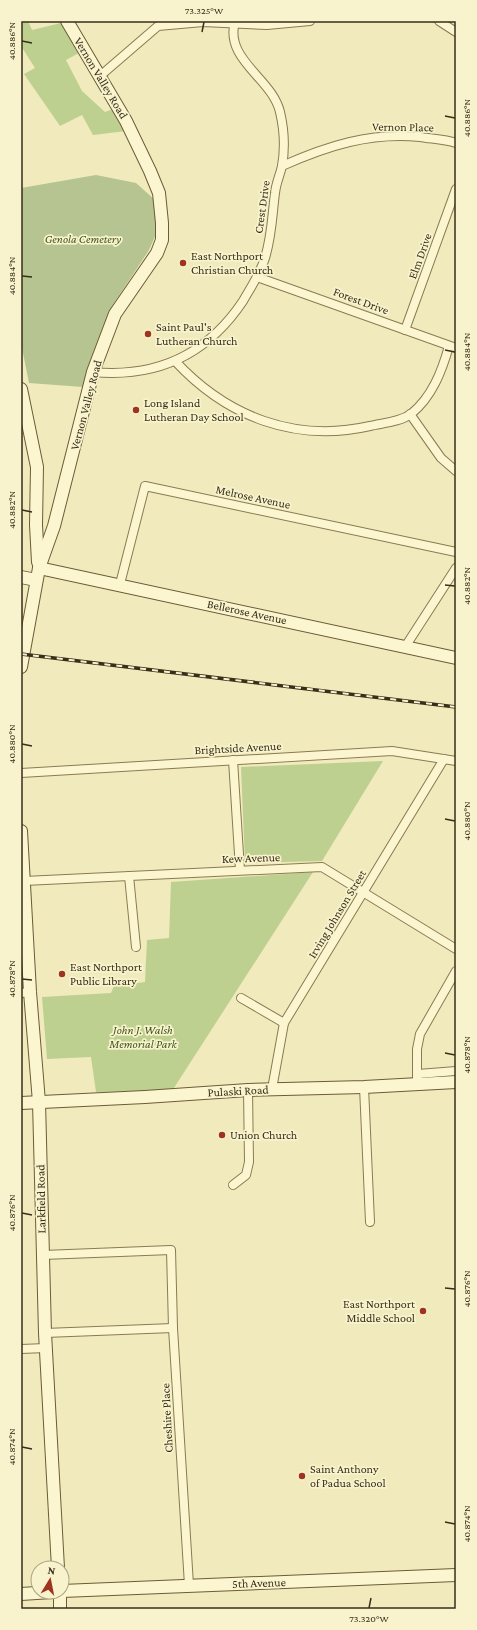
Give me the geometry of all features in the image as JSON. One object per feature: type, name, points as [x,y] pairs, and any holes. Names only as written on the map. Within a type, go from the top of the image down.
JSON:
[{"type":"main road","name":"Vernon Valley Road","points":[[21,667],[38,568],[54,526],[93,372],[115,314],[157,253],[162,240],[159,193],[150,171],[132,132],[68,21]]},
{"type":"main road","points":[[21,393],[37,467],[36,525],[38,568]]},
{"type":"main road","name":"Bellerose Avenue","points":[[38,568],[120,584],[456,658]]},
{"type":"main road","points":[[21,577],[36,580]]},
{"type":"main road","name":"Larkfield Road","points":[[21,831],[24,881],[25,993],[39,1102],[45,1334],[58,1560]]},
{"type":"main road","name":"Pulaski Road","points":[[21,1102],[145,1097],[248,1090],[364,1087],[417,1079],[456,1082]]},
{"type":"main road","name":"5th Avenue","points":[[70,1592],[189,1585],[456,1575]]},
{"type":"street","points":[[100,76],[158,24],[202,22],[267,25],[310,21]]},
{"type":"street","points":[[439,21],[456,32]]},
{"type":"street","name":"Crest Drive","points":[[93,372],[115,374],[132,373],[161,367],[176,361],[208,341],[223,328],[237,310],[258,277],[270,239],[274,218],[275,193],[282,166],[283,125],[277,99],[241,58],[234,38],[235,23]]},
{"type":"street","name":"Vernon Place","points":[[282,166],[324,148],[363,138],[408,136],[456,143]]},
{"type":"street","name":"Elm Drive","points":[[405,330],[456,189]]},
{"type":"street","name":"Forest Drive","points":[[258,277],[453,347]]},
{"type":"street","points":[[176,361],[203,387],[221,401],[260,420],[302,431],[354,430],[395,421],[410,414],[429,394],[453,347]]},
{"type":"street","points":[[410,414],[441,458],[456,471]]},
{"type":"street","name":"Melrose Avenue","points":[[120,584],[145,486],[456,552]]},
{"type":"street","points":[[404,647],[456,568]]},
{"type":"street","name":"Brightside Avenue","points":[[21,773],[392,751],[456,761]]},
{"type":"street","name":"Irving Johnson Street","points":[[272,1089],[284,1023],[444,759]]},
{"type":"street","points":[[233,760],[240,870]]},
{"type":"street","name":"Kew Avenue","points":[[24,881],[322,867],[456,949]]},
{"type":"street","points":[[129,876],[136,947]]},
{"type":"street","points":[[456,971],[420,1034],[416,1048],[417,1079],[456,1071]]},
{"type":"street","points":[[448,986],[456,991]]},
{"type":"street","points":[[241,998],[284,1023]]},
{"type":"street","points":[[364,1087],[370,1222]]},
{"type":"street","points":[[233,1185],[246,1175],[249,1162],[248,1090]]},
{"type":"street","name":"Cheshire Place","points":[[43,1255],[171,1250],[173,1328],[189,1585]]},
{"type":"street","points":[[45,1334],[173,1328]]},
{"type":"street","points":[[21,1349],[46,1348]]},
{"type":"green space","points":[[21,21],[28,21],[32,30],[61,23],[79,53],[66,60],[82,91],[105,112],[113,109],[126,131],[93,135],[82,115],[60,126],[24,74],[35,68],[21,46]]},
{"type":"green space","name":"Genola Cemetery","points":[[96,175],[136,183],[155,200],[157,232],[149,250],[112,306],[83,387],[29,383],[21,343],[21,188]]},
{"type":"green space","points":[[383,761],[322,861],[245,863],[241,767]]},
{"type":"green space","name":"John J. Walsh Memorial Park","points":[[313,872],[172,1091],[96,1092],[91,1057],[47,1059],[42,997],[111,993],[114,986],[145,982],[147,940],[169,938],[171,882]]},
{"type":"railway","points":[[21,654],[456,707]]},
{"type":"place","name":"East Northport Christian Church","points":[[183,263]]},
{"type":"place","name":"Saint Paul's Lutheran Church","points":[[148,334]]},
{"type":"place","name":"Long Island Lutheran Day School","points":[[136,410]]},
{"type":"place","name":"East Northport Public Library","points":[[62,974]]},
{"type":"place","name":"Union Church","points":[[222,1135]]},
{"type":"place","name":"East Northport Middle School","points":[[423,1311]]},
{"type":"place","name":"Saint Anthony of Padua School","points":[[302,1476]]}]
